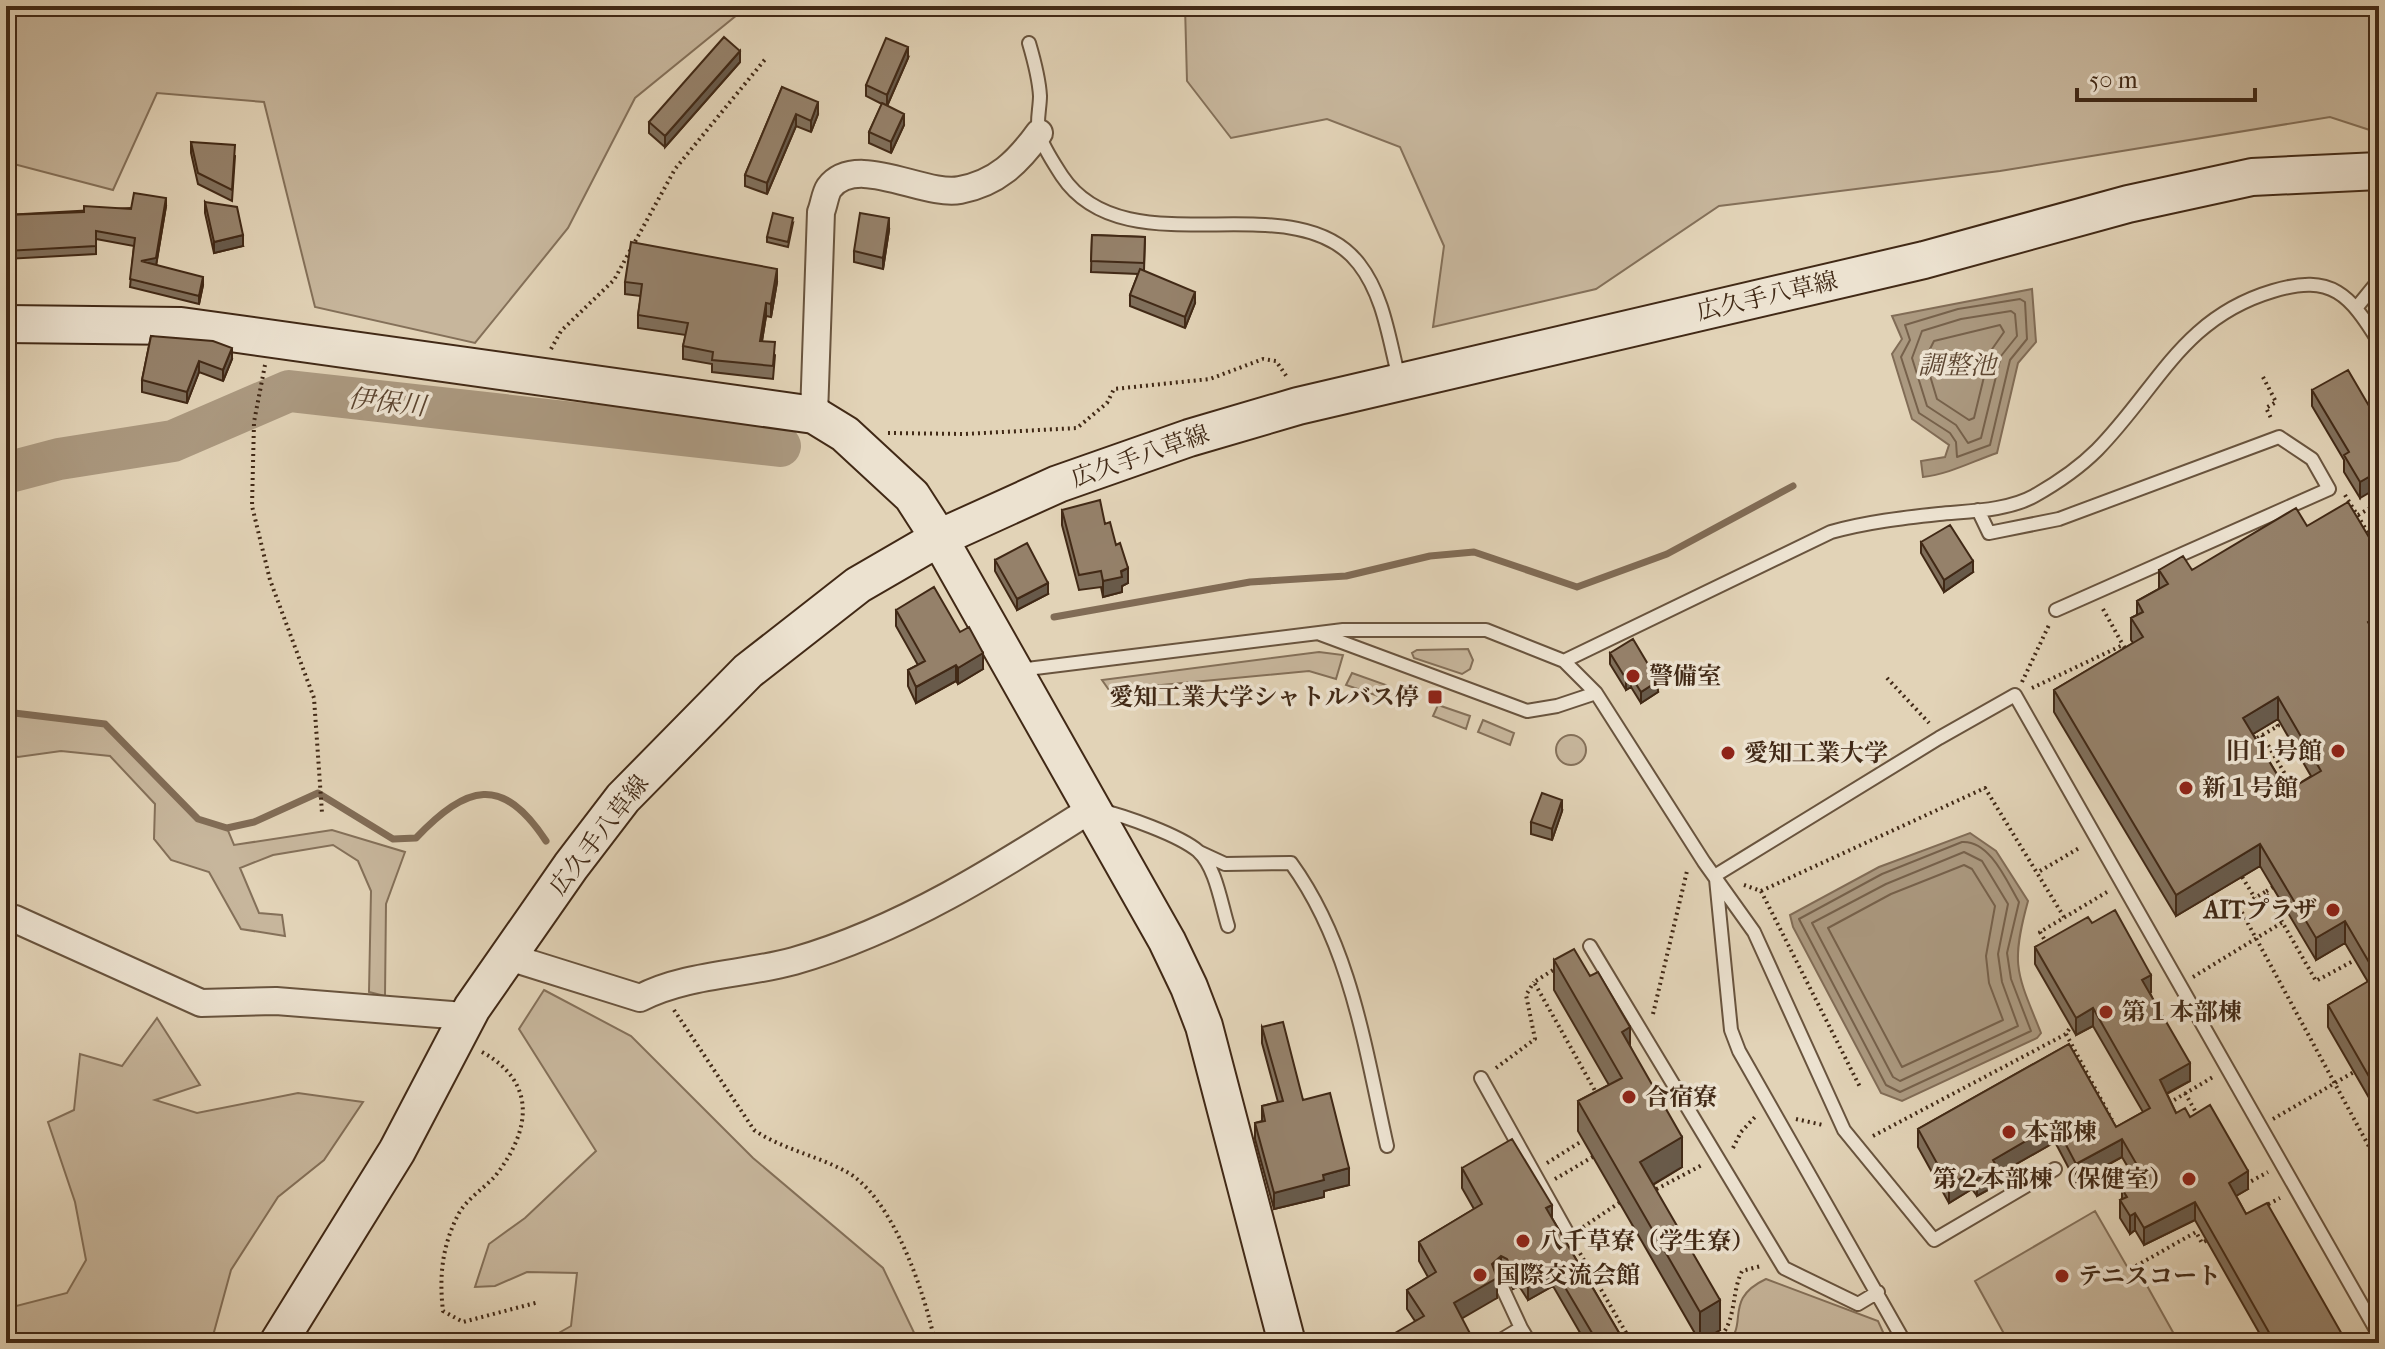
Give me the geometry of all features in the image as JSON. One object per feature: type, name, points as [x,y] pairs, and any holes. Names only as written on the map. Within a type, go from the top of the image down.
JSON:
[{"type":"main road","name":"広久手八草線","points":[[278,1343],[397,1151],[455,1037],[571,866],[623,798],[748,671],[858,585],[939,538],[1058,484],[1189,438],[1298,406],[1924,260],[2128,204],[2252,177],[2379,171]]},
{"type":"main road","points":[[6,324],[181,326],[535,379],[774,407],[814,415],[845,434],[912,496],[939,538],[1167,941],[1204,1026],[1287,1343]]},
{"type":"street","points":[[814,415],[821,212],[829,188],[844,176],[867,173],[934,190],[958,191],[1005,173],[1039,133]]},
{"type":"street","points":[[6,918],[15,919],[201,1003],[276,1001],[464,1016],[509,957],[640,998],[660,987],[794,960],[858,937],[987,876],[1093,808]]},
{"type":"lane","points":[[1029,43],[1040,95],[1039,133],[1063,177],[1086,203],[1131,221],[1299,229],[1335,243],[1358,262],[1373,286],[1400,382]]},
{"type":"lane","points":[[2357,307],[2379,280]]},
{"type":"lane","points":[[1564,661],[1831,532],[1867,522],[1978,510],[2029,499],[2074,473],[2100,447],[2170,357],[2209,320],[2246,299],[2282,288],[2314,284],[2338,290],[2357,307],[2379,342]]},
{"type":"lane","points":[[1978,510],[1989,533],[2059,519],[2279,437],[2312,459],[2329,489],[2056,610]]},
{"type":"lane","points":[[1016,671],[1316,633],[1486,630],[1564,661],[1596,693],[1697,851],[1754,932],[1844,1130],[1934,1240],[2055,1169]]},
{"type":"lane","points":[[1316,633],[1527,711],[1557,706],[1596,693]]},
{"type":"lane","points":[[1716,875],[2015,695],[2379,1335]]},
{"type":"lane","points":[[1093,808],[1146,825],[1225,864],[1291,863],[1316,898],[1353,990],[1387,1146]]},
{"type":"lane","points":[[1199,852],[1216,884],[1228,926]]},
{"type":"lane","points":[[1716,875],[1731,1030],[1772,1110],[1905,1343]]},
{"type":"lane","points":[[1590,946],[1784,1268],[1858,1304],[1878,1292]]},
{"type":"lane","points":[[1481,1078],[1568,1234]]},
{"type":"lane","points":[[1501,1285],[1530,1343]]},
{"type":"lane","points":[[1496,1343],[1521,1328]]},
{"type":"path","points":[[535,379],[561,331],[614,280],[675,169],[767,57]]},
{"type":"path","points":[[270,339],[254,422],[252,506],[270,580],[314,698],[322,813]]},
{"type":"path","points":[[845,434],[965,434],[1077,428],[1107,403],[1114,389],[1210,379],[1263,359],[1276,361],[1285,370],[1298,406]]},
{"type":"path","points":[[2263,377],[2276,402],[2266,408],[2279,437]]},
{"type":"path","points":[[2339,484],[2379,551]]},
{"type":"path","points":[[2358,515],[2379,503]]},
{"type":"path","points":[[2094,593],[2130,657]]},
{"type":"path","points":[[2015,695],[2056,610]]},
{"type":"path","points":[[2015,695],[2123,645]]},
{"type":"path","points":[[1887,678],[1917,709]]},
{"type":"path","points":[[2242,735],[2247,744],[2278,726],[2270,711]]},
{"type":"path","points":[[2262,735],[2302,803]]},
{"type":"path","points":[[1860,1087],[1761,891],[1985,788],[2039,872],[2069,929]]},
{"type":"path","points":[[2039,872],[2097,838]]},
{"type":"path","points":[[1647,1040],[1684,882],[1697,851]]},
{"type":"path","points":[[2233,862],[2255,898]]},
{"type":"path","points":[[2052,954],[2040,932],[2122,883]]},
{"type":"path","points":[[2273,887],[2239,907],[2379,1165]]},
{"type":"path","points":[[2265,892],[2316,981],[2355,960]]},
{"type":"path","points":[[2180,985],[2283,922]]},
{"type":"path","points":[[2291,937],[2299,933]]},
{"type":"path","points":[[1481,1078],[1535,1039],[1526,995],[1534,982],[1590,946]]},
{"type":"path","points":[[2305,962],[2314,957]]},
{"type":"path","points":[[1534,982],[1600,1101]]},
{"type":"path","points":[[660,987],[754,1130],[770,1141],[848,1172],[888,1214],[898,1232],[935,1343]]},
{"type":"path","points":[[1856,1144],[2066,1034],[2080,1011]]},
{"type":"path","points":[[2066,1034],[2118,1132]]},
{"type":"path","points":[[455,1037],[490,1056],[517,1078],[524,1109],[517,1142],[496,1175],[459,1212],[439,1278],[443,1311],[463,1322],[539,1302]]},
{"type":"path","points":[[2158,1109],[2228,1069]]},
{"type":"path","points":[[2261,1126],[2354,1072]]},
{"type":"path","points":[[2185,1093],[2204,1127]]},
{"type":"path","points":[[2166,1094],[2171,1102]]},
{"type":"path","points":[[1642,1197],[1716,1152],[1733,1148],[1748,1122],[1772,1110],[1844,1130]]},
{"type":"path","points":[[1534,1171],[1582,1141]]},
{"type":"path","points":[[1543,1186],[1609,1148]]},
{"type":"path","points":[[2246,1184],[2282,1164]]},
{"type":"path","points":[[2256,1212],[2296,1189]]},
{"type":"path","points":[[1619,1203],[1602,1217],[1568,1234],[1632,1343]]},
{"type":"path","points":[[2136,1266],[2196,1232],[2202,1243],[2215,1235]]},
{"type":"path","points":[[1712,1343],[1730,1324],[1734,1294],[1742,1271],[1764,1266],[1784,1268]]},
{"type":"shaded area","points":[[6,6],[748,6],[635,98],[568,228],[475,343],[315,307],[264,102],[157,93],[113,190],[6,162]]},
{"type":"shaded area","points":[[1185,6],[2379,6],[2379,133],[2330,117],[2000,171],[1719,206],[1596,289],[1433,327],[1444,246],[1400,147],[1327,119],[1231,138],[1187,81]]},
{"type":"shaded area","points":[[1468,649],[1473,660],[1470,669],[1462,674],[1414,658],[1412,653],[1417,650]]},
{"type":"shaded area","points":[[1319,652],[1343,655],[1336,679],[1309,671],[1109,690],[1102,680]]},
{"type":"shaded area","points":[[1352,673],[1386,685],[1381,697],[1346,685]]},
{"type":"shaded area","points":[[1438,705],[1470,716],[1466,729],[1433,716]]},
{"type":"shaded area","points":[[6,712],[105,724],[198,819],[227,828],[234,845],[332,830],[405,852],[386,904],[385,996],[369,992],[371,891],[358,861],[333,845],[273,855],[240,868],[259,913],[282,915],[285,936],[241,929],[209,872],[171,860],[154,839],[155,804],[110,756],[61,751],[18,757],[6,750]]},
{"type":"shaded area","points":[[1483,720],[1514,733],[1510,745],[1478,732]]},
{"type":"shaded area","points":[[1571,735],[1582,739],[1586,750],[1582,761],[1571,765],[1560,761],[1556,750],[1560,739]]},
{"type":"shaded area","points":[[544,990],[631,1036],[753,1158],[883,1268],[919,1343],[541,1343],[571,1326],[577,1273],[527,1272],[495,1286],[475,1287],[489,1244],[525,1218],[596,1151],[519,1029]]},
{"type":"shaded area","points":[[157,1018],[200,1085],[155,1100],[197,1113],[298,1093],[363,1102],[324,1160],[278,1197],[231,1270],[211,1343],[7,1343],[16,1306],[67,1293],[86,1260],[75,1202],[48,1122],[74,1110],[80,1054],[122,1066]]},
{"type":"shaded area","name":"テニスコート","points":[[2095,1211],[2129,1270],[2136,1266],[2179,1343],[2008,1341],[1975,1281]]},
{"type":"shaded area","points":[[1766,1279],[1878,1321],[1888,1343],[1725,1343],[1736,1329],[1744,1296]]},
{"type":"water","name":"調整池","points":[[2032,289],[2036,342],[2018,363],[1997,453],[1923,477],[1921,461],[1945,457],[1949,445],[1912,419],[1892,354],[1902,339],[1892,316]]},
{"type":"water","points":[[1970,833],[1996,851],[2028,901],[2019,941],[2019,969],[2041,1033],[2037,1038],[1902,1101],[1881,1093],[1793,927],[1790,915],[1879,867]]},
{"type":"building","points":[[724,37],[740,51],[665,136],[649,122]]},
{"type":"building","points":[[886,38],[908,47],[887,95],[866,85]]},
{"type":"building","points":[[782,87],[818,102],[811,121],[796,114],[767,183],[745,175]]},
{"type":"building","points":[[882,103],[904,114],[891,142],[869,132]]},
{"type":"building","points":[[191,142],[235,145],[232,190],[198,173]]},
{"type":"building","points":[[134,193],[166,198],[156,258],[141,261],[203,277],[199,296],[130,279],[135,238],[96,231],[96,246],[6,251],[6,215],[84,212],[84,206],[131,209]]},
{"type":"building","points":[[205,202],[237,207],[243,235],[214,242]]},
{"type":"building","points":[[773,213],[793,218],[788,242],[767,237]]},
{"type":"building","points":[[860,213],[889,218],[883,258],[854,251]]},
{"type":"building","points":[[1092,235],[1145,237],[1144,263],[1091,261]]},
{"type":"building","points":[[631,242],[777,269],[771,304],[766,303],[760,341],[775,342],[773,366],[712,360],[713,352],[683,346],[688,323],[638,315],[642,284],[625,282]]},
{"type":"building","points":[[1140,269],[1195,292],[1185,317],[1130,295]]},
{"type":"building","points":[[151,336],[213,341],[232,348],[223,370],[199,361],[187,392],[142,380]]},
{"type":"building","points":[[2348,370],[2379,423],[2379,471],[2360,482],[2344,455],[2349,452],[2312,390]]},
{"type":"building","points":[[1100,500],[1105,524],[1110,522],[1116,545],[1120,543],[1128,568],[1121,571],[1122,577],[1103,581],[1101,571],[1079,575],[1062,510]]},
{"type":"building","points":[[2348,502],[2379,554],[2379,615],[2368,622],[2379,641],[2379,1094],[2328,1005],[2377,976],[2345,921],[2316,938],[2260,844],[2176,895],[2054,690],[2143,637],[2131,618],[2143,612],[2137,601],[2168,584],[2159,570],[2183,556],[2192,570],[2296,508],[2307,526]],"holes":[[[2278,697],[2321,771],[2287,791],[2243,718]]]},
{"type":"building","points":[[1950,525],[1973,561],[1944,580],[1921,542]]},
{"type":"building","points":[[1027,543],[1048,583],[1017,599],[995,560]]},
{"type":"building","points":[[934,587],[960,632],[969,627],[983,653],[916,687],[908,670],[925,661],[896,610]]},
{"type":"building","points":[[1633,639],[1658,681],[1641,692],[1631,676],[1626,679],[1610,653]]},
{"type":"building","points":[[1542,793],[1562,800],[1552,829],[1531,822]]},
{"type":"building","points":[[2115,910],[2151,975],[2142,980],[2190,1063],[2160,1080],[2176,1113],[2185,1108],[2190,1117],[2210,1105],[2248,1171],[2229,1183],[2246,1214],[2267,1203],[2347,1343],[2275,1343],[2195,1202],[2144,1228],[2135,1213],[2130,1216],[2120,1200],[2127,1197],[2122,1189],[2144,1177],[2122,1139],[2076,1164],[2055,1124],[1993,1160],[1997,1167],[1977,1179],[1972,1172],[1949,1185],[1918,1129],[2069,1044],[2116,1127],[2150,1108],[2093,1008],[2076,1018],[2035,947],[2088,917],[2092,923]]},
{"type":"building","points":[[1574,949],[1590,976],[1598,972],[1630,1027],[1622,1032],[1682,1137],[1640,1162],[1720,1300],[1700,1312],[1578,1101],[1622,1078],[1554,960]]},
{"type":"building","points":[[1283,1022],[1303,1100],[1330,1093],[1349,1168],[1323,1175],[1324,1180],[1274,1193],[1255,1123],[1265,1121],[1262,1106],[1283,1101],[1262,1027]]},
{"type":"building","points":[[1512,1139],[1552,1205],[1546,1208],[1625,1343],[1598,1343],[1553,1267],[1528,1281],[1519,1266],[1513,1270],[1507,1259],[1501,1256],[1492,1264],[1497,1278],[1454,1303],[1475,1343],[1378,1343],[1424,1316],[1407,1290],[1436,1272],[1419,1242],[1482,1204],[1462,1168]]},
{"type":"waterway","name":"伊保川","points":[[6,473],[59,459],[173,441],[289,391],[780,446]]},
{"type":"waterway","points":[[1054,617],[1250,582],[1346,576],[1430,556],[1474,552],[1577,587],[1667,554],[1793,486]]},
{"type":"waterway","points":[[6,712],[105,724],[198,819],[227,828],[254,822],[318,793],[393,839],[416,838],[452,807],[484,794],[514,805],[530,819],[546,841]]},
{"type":"place","name":"警備室","points":[[1633,676]]},
{"type":"place","name":"愛知工業大学シャトルバス停","points":[[1435,697]]},
{"type":"place","name":"旧１号館","points":[[2338,751]]},
{"type":"place","name":"愛知工業大学","points":[[1728,753]]},
{"type":"place","name":"新１号館","points":[[2186,788]]},
{"type":"place","name":"AITプラザ","points":[[2333,910]]},
{"type":"place","name":"第１本部棟","points":[[2106,1012]]},
{"type":"place","name":"合宿寮","points":[[1629,1097]]},
{"type":"place","name":"本部棟","points":[[2009,1132]]},
{"type":"place","name":"第２本部棟（保健室）","points":[[2189,1179]]},
{"type":"place","name":"八千草寮（学生寮）","points":[[1523,1241]]},
{"type":"place","name":"国際交流会館","points":[[1480,1275]]},
{"type":"place","name":"テニスコート","points":[[2062,1276]]}]
